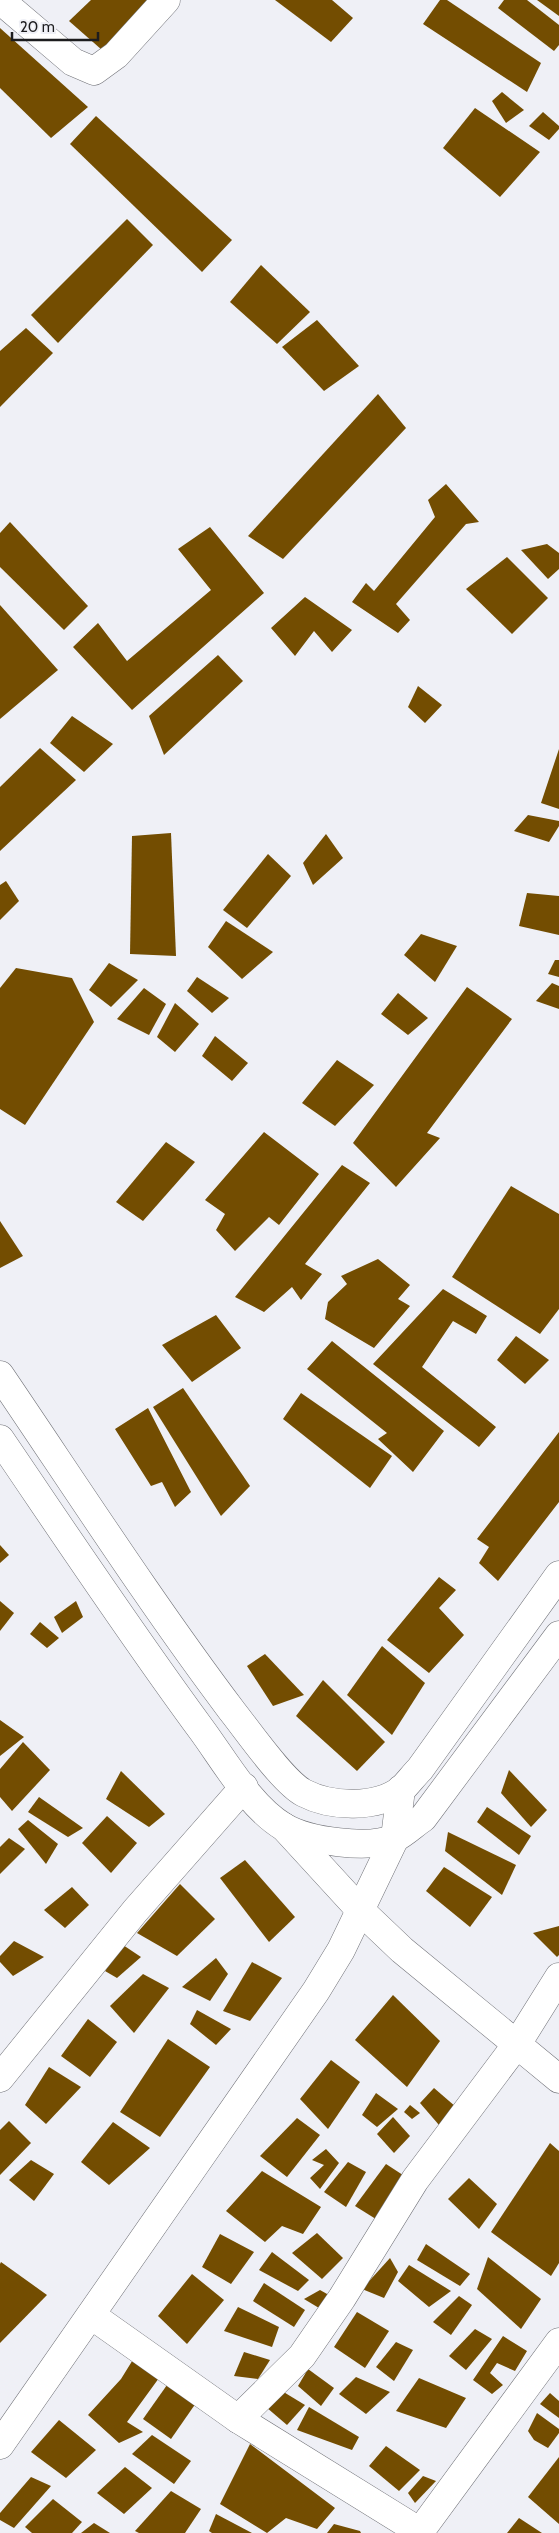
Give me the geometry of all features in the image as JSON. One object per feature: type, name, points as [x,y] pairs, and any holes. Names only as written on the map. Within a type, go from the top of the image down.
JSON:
[{"type":"street","points":[[0,0],[73,62],[94,71],[116,55],[166,0]]},
{"type":"street","points":[[0,1375],[190,1655],[264,1753],[302,1792],[320,1800],[345,1803],[384,1798],[402,1789],[420,1769],[559,1575]]},
{"type":"street","points":[[0,1439],[158,1671],[244,1788],[264,1811],[284,1827],[361,1911],[402,1950],[559,2079]]},
{"type":"street","points":[[284,1827],[338,1842],[370,1843],[394,1838],[423,1818],[559,1635]]},
{"type":"street","points":[[0,2078],[135,1911],[244,1788]]},
{"type":"street","points":[[0,2445],[316,1991],[361,1911],[394,1838],[402,1789]]},
{"type":"street","points":[[238,2419],[302,2356],[342,2298],[414,2180],[517,2044],[559,1977]]},
{"type":"street","points":[[91,2315],[238,2419],[420,2532],[559,2342]]},
{"type":"building","points":[[91,0],[150,0],[102,50],[69,21]]},
{"type":"building","points":[[275,0],[332,0],[353,18],[331,42]]},
{"type":"building","points":[[440,0],[447,0],[541,63],[527,92],[423,24]]},
{"type":"building","points":[[504,0],[527,0],[559,25],[559,45],[554,51],[498,8]]},
{"type":"building","points":[[537,0],[559,0],[559,16]]},
{"type":"building","points":[[0,28],[88,107],[51,138],[0,88]]},
{"type":"building","points":[[502,92],[524,110],[506,123],[492,101]]},
{"type":"building","points":[[475,108],[540,152],[500,197],[443,148]]},
{"type":"building","points":[[543,112],[559,126],[559,129],[549,140],[529,126]]},
{"type":"building","points":[[96,116],[232,240],[202,272],[70,144]]},
{"type":"building","points":[[127,219],[153,245],[58,343],[31,315]]},
{"type":"building","points":[[261,265],[310,312],[277,344],[230,302]]},
{"type":"building","points":[[317,320],[359,366],[324,391],[282,347]]},
{"type":"building","points":[[26,328],[53,353],[0,407],[0,351]]},
{"type":"building","points":[[378,394],[406,428],[283,559],[248,536]]},
{"type":"building","points":[[446,484],[479,522],[466,524],[396,604],[410,620],[398,633],[352,602],[366,583],[374,591],[435,517],[428,500]]},
{"type":"building","points":[[10,522],[88,606],[64,630],[0,567],[0,533]]},
{"type":"building","points":[[210,527],[264,593],[132,710],[73,647],[98,623],[127,661],[211,590],[178,549]]},
{"type":"building","points":[[547,544],[559,553],[559,569],[548,579],[521,550]]},
{"type":"building","points":[[507,557],[548,598],[512,634],[466,589]]},
{"type":"building","points":[[305,597],[352,630],[332,652],[314,631],[295,656],[271,628]]},
{"type":"building","points":[[0,605],[58,670],[0,719]]},
{"type":"building","points":[[218,655],[243,681],[164,755],[149,716]]},
{"type":"building","points":[[418,686],[442,705],[425,723],[408,707]]},
{"type":"building","points":[[72,716],[113,744],[84,772],[50,743]]},
{"type":"building","points":[[40,748],[76,780],[0,851],[0,787]]},
{"type":"building","points":[[559,749],[559,809],[541,803]]},
{"type":"building","points":[[528,815],[559,821],[559,826],[549,842],[514,831]]},
{"type":"building","points":[[171,833],[176,956],[130,954],[132,836]]},
{"type":"building","points":[[326,834],[343,858],[313,885],[303,863]]},
{"type":"building","points":[[268,854],[291,876],[247,928],[223,910]]},
{"type":"building","points":[[6,881],[19,901],[0,920],[0,885]]},
{"type":"building","points":[[527,893],[559,896],[559,935],[519,926]]},
{"type":"building","points":[[226,921],[273,952],[242,979],[208,947]]},
{"type":"building","points":[[421,934],[457,946],[435,982],[404,955]]},
{"type":"building","points":[[555,960],[559,960],[559,977],[548,974]]},
{"type":"building","points":[[109,963],[138,980],[111,1007],[89,990]]},
{"type":"building","points":[[16,968],[72,978],[94,1022],[25,1125],[0,1109],[0,988]]},
{"type":"building","points":[[197,977],[229,998],[212,1013],[187,991]]},
{"type":"building","points":[[552,983],[559,986],[559,1009],[536,1001]]},
{"type":"building","points":[[467,987],[512,1019],[427,1133],[440,1138],[396,1187],[353,1143]]},
{"type":"building","points":[[144,988],[166,1004],[149,1035],[117,1019]]},
{"type":"building","points":[[398,993],[428,1018],[408,1035],[381,1014]]},
{"type":"building","points":[[175,1003],[199,1024],[175,1052],[157,1037]]},
{"type":"building","points":[[215,1036],[248,1063],[232,1081],[202,1056]]},
{"type":"building","points":[[337,1060],[374,1085],[335,1126],[302,1103]]},
{"type":"building","points":[[264,1132],[319,1174],[279,1225],[269,1217],[235,1251],[216,1230],[225,1214],[205,1200]]},
{"type":"building","points":[[166,1142],[195,1162],[143,1221],[116,1202]]},
{"type":"building","points":[[342,1165],[370,1183],[305,1264],[322,1274],[301,1300],[292,1287],[264,1312],[235,1297]]},
{"type":"building","points":[[511,1186],[559,1214],[559,1309],[540,1334],[452,1277]]},
{"type":"building","points":[[0,1221],[23,1256],[0,1268]]},
{"type":"building","points":[[378,1259],[410,1285],[398,1299],[410,1306],[374,1348],[325,1319],[328,1302],[347,1284],[341,1276]]},
{"type":"building","points":[[443,1289],[487,1316],[476,1334],[453,1321],[422,1367],[496,1427],[479,1447],[373,1364]]},
{"type":"building","points":[[216,1315],[241,1348],[192,1382],[162,1345]]},
{"type":"building","points":[[516,1336],[549,1360],[525,1384],[497,1360]]},
{"type":"building","points":[[332,1341],[444,1431],[413,1472],[378,1439],[387,1433],[307,1369]]},
{"type":"building","points":[[183,1388],[250,1486],[221,1516],[153,1407]]},
{"type":"building","points":[[301,1393],[392,1456],[370,1488],[283,1419]]},
{"type":"building","points":[[148,1408],[191,1492],[175,1507],[162,1482],[151,1486],[115,1429]]},
{"type":"building","points":[[559,1432],[559,1502],[498,1581],[479,1563],[489,1547],[477,1539]]},
{"type":"building","points":[[0,1545],[9,1555],[0,1563]]},
{"type":"building","points":[[439,1577],[456,1590],[439,1608],[464,1635],[429,1673],[387,1640]]},
{"type":"building","points":[[0,1601],[14,1613],[0,1631]]},
{"type":"building","points":[[76,1601],[83,1617],[62,1633],[54,1617]]},
{"type":"building","points":[[40,1622],[59,1638],[47,1648],[30,1634]]},
{"type":"building","points":[[382,1646],[425,1683],[392,1735],[347,1695]]},
{"type":"building","points":[[265,1654],[304,1695],[273,1706],[247,1666]]},
{"type":"building","points":[[323,1680],[385,1742],[357,1771],[296,1716]]},
{"type":"building","points":[[0,1720],[24,1737],[0,1756]]},
{"type":"building","points":[[23,1742],[50,1770],[12,1811],[0,1797],[0,1769]]},
{"type":"building","points":[[509,1770],[547,1810],[531,1827],[501,1793]]},
{"type":"building","points":[[121,1771],[165,1814],[149,1827],[106,1799]]},
{"type":"building","points":[[39,1797],[83,1828],[68,1837],[28,1812]]},
{"type":"building","points":[[487,1807],[531,1836],[519,1855],[477,1822]]},
{"type":"building","points":[[107,1816],[137,1843],[111,1873],[82,1843]]},
{"type":"building","points":[[28,1820],[58,1844],[46,1864],[18,1829]]},
{"type":"building","points":[[448,1832],[516,1865],[502,1895],[445,1851]]},
{"type":"building","points":[[9,1838],[25,1849],[0,1874],[0,1847]]},
{"type":"building","points":[[245,1860],[295,1917],[269,1942],[220,1878]]},
{"type":"building","points":[[444,1867],[492,1897],[470,1927],[426,1891]]},
{"type":"building","points":[[180,1884],[215,1919],[177,1956],[137,1933]]},
{"type":"building","points":[[72,1887],[89,1905],[65,1928],[44,1910]]},
{"type":"building","points":[[559,1926],[559,1955],[557,1957],[533,1933]]},
{"type":"building","points":[[14,1941],[44,1957],[13,1976],[0,1962],[0,1956]]},
{"type":"building","points":[[123,1945],[141,1957],[117,1978],[105,1971]]},
{"type":"building","points":[[216,1958],[228,1974],[210,2001],[182,1987]]},
{"type":"building","points":[[252,1962],[282,1978],[250,2021],[223,2011]]},
{"type":"building","points":[[143,1974],[169,1988],[134,2033],[110,2006]]},
{"type":"building","points":[[393,1995],[440,2041],[407,2087],[355,2040]]},
{"type":"building","points":[[197,2010],[231,2029],[216,2045],[190,2024]]},
{"type":"building","points":[[88,2019],[117,2042],[90,2077],[61,2056]]},
{"type":"building","points":[[168,2039],[210,2067],[160,2137],[120,2112]]},
{"type":"building","points":[[331,2060],[360,2082],[328,2129],[300,2099]]},
{"type":"building","points":[[49,2067],[81,2087],[46,2124],[25,2105]]},
{"type":"building","points":[[434,2088],[456,2107],[439,2125],[420,2103]]},
{"type":"building","points":[[376,2093],[398,2109],[377,2127],[362,2115]]},
{"type":"building","points":[[410,2105],[420,2113],[412,2119],[404,2112]]},
{"type":"building","points":[[393,2117],[410,2136],[394,2153],[377,2134]]},
{"type":"building","points":[[297,2118],[320,2135],[287,2177],[260,2156]]},
{"type":"building","points":[[9,2121],[31,2143],[0,2175],[0,2130]]},
{"type":"building","points":[[113,2122],[150,2148],[109,2185],[81,2162]]},
{"type":"building","points":[[550,2143],[559,2151],[559,2263],[551,2276],[491,2232]]},
{"type":"building","points":[[326,2149],[339,2163],[320,2189],[310,2178],[324,2165],[312,2160]]},
{"type":"building","points":[[31,2160],[54,2174],[34,2201],[9,2180]]},
{"type":"building","points":[[348,2162],[366,2172],[346,2207],[324,2192]]},
{"type":"building","points":[[386,2164],[409,2179],[379,2221],[355,2206]]},
{"type":"building","points":[[262,2171],[321,2207],[303,2234],[282,2226],[265,2242],[226,2211]]},
{"type":"building","points":[[469,2178],[497,2204],[479,2229],[448,2199]]},
{"type":"building","points":[[317,2233],[343,2258],[322,2279],[292,2253]]},
{"type":"building","points":[[220,2234],[254,2252],[231,2284],[202,2267]]},
{"type":"building","points":[[426,2244],[470,2274],[460,2286],[417,2260]]},
{"type":"building","points":[[272,2252],[309,2280],[298,2291],[259,2270]]},
{"type":"building","points":[[488,2257],[541,2299],[521,2329],[477,2289]]},
{"type":"building","points":[[390,2258],[398,2272],[384,2298],[362,2289]]},
{"type":"building","points":[[1,2262],[47,2295],[0,2343],[0,2264]]},
{"type":"building","points":[[409,2265],[451,2291],[429,2307],[398,2281]]},
{"type":"building","points":[[192,2274],[224,2300],[187,2344],[158,2316]]},
{"type":"building","points":[[264,2283],[305,2310],[294,2327],[253,2301]]},
{"type":"building","points":[[320,2290],[336,2299],[324,2311],[304,2299]]},
{"type":"building","points":[[459,2296],[472,2305],[451,2335],[433,2322]]},
{"type":"building","points":[[238,2307],[279,2327],[272,2347],[224,2331]]},
{"type":"building","points":[[357,2312],[389,2331],[365,2368],[334,2347]]},
{"type":"building","points":[[475,2329],[492,2339],[466,2370],[449,2356]]},
{"type":"building","points":[[503,2336],[527,2351],[515,2371],[497,2363],[490,2373],[503,2385],[492,2394],[473,2380]]},
{"type":"building","points":[[396,2342],[413,2350],[394,2381],[376,2367]]},
{"type":"building","points":[[244,2352],[270,2360],[258,2379],[234,2376]]},
{"type":"building","points":[[134,2358],[159,2378],[127,2422],[143,2432],[119,2443],[88,2415],[121,2379]]},
{"type":"building","points":[[308,2369],[334,2388],[321,2406],[298,2386]]},
{"type":"building","points":[[356,2377],[390,2392],[366,2414],[339,2394]]},
{"type":"building","points":[[419,2378],[466,2398],[446,2428],[396,2411]]},
{"type":"building","points":[[167,2385],[196,2403],[171,2439],[143,2419]]},
{"type":"building","points":[[277,2388],[305,2405],[287,2425],[266,2407]]},
{"type":"building","points":[[550,2393],[559,2401],[559,2418],[540,2404]]},
{"type":"building","points":[[309,2407],[359,2437],[352,2450],[297,2430]]},
{"type":"building","points":[[537,2413],[559,2429],[559,2433],[548,2448],[534,2440],[528,2431]]},
{"type":"building","points":[[59,2420],[96,2450],[66,2478],[31,2452]]},
{"type":"building","points":[[152,2435],[191,2461],[174,2484],[132,2454]]},
{"type":"building","points":[[250,2444],[335,2508],[317,2529],[286,2518],[267,2533],[220,2504]]},
{"type":"building","points":[[386,2446],[420,2470],[399,2491],[369,2466]]},
{"type":"building","points":[[559,2457],[559,2524],[528,2497]]},
{"type":"building","points":[[125,2467],[152,2488],[124,2514],[97,2493]]},
{"type":"building","points":[[423,2476],[436,2481],[415,2503],[408,2493]]},
{"type":"building","points":[[31,2477],[51,2486],[14,2528],[0,2520],[0,2513]]},
{"type":"building","points":[[171,2491],[201,2509],[185,2533],[139,2533],[135,2531]]},
{"type":"building","points":[[53,2499],[82,2522],[72,2533],[32,2533],[25,2527]]},
{"type":"building","points":[[216,2514],[252,2533],[212,2533],[209,2531]]},
{"type":"building","points":[[519,2518],[542,2533],[507,2533]]},
{"type":"building","points":[[94,2523],[110,2533],[81,2533]]},
{"type":"building","points":[[334,2524],[360,2531],[361,2533],[327,2533]]}]
